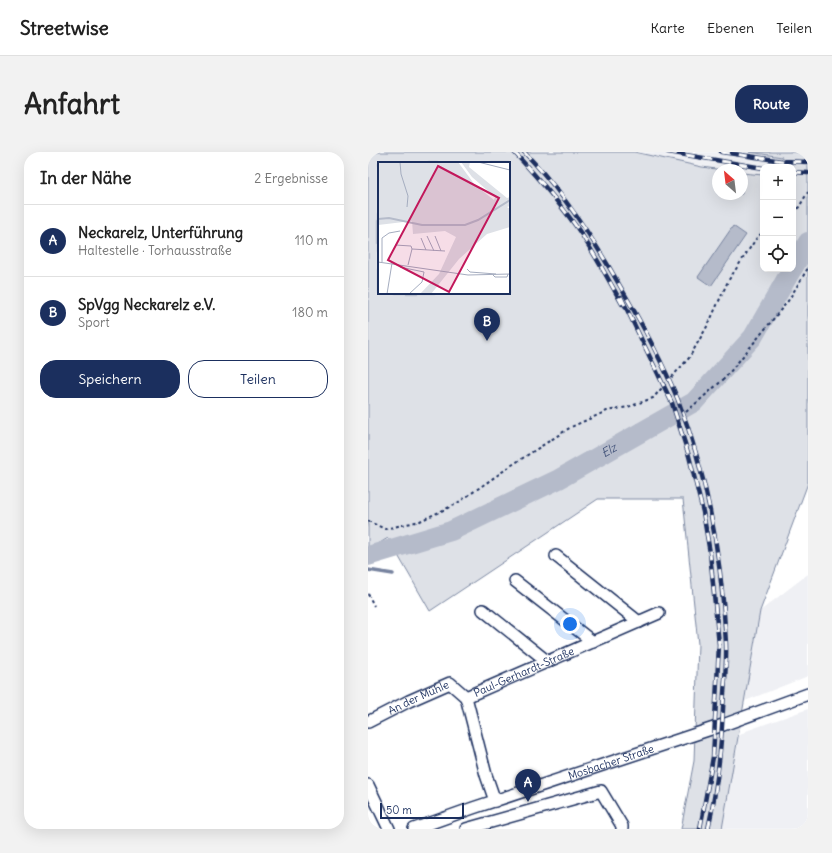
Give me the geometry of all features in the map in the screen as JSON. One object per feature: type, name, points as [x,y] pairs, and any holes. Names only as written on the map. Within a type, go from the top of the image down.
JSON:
[{"type":"street","points":[[556,556],[638,622]]},
{"type":"street","points":[[515,581],[593,642]]},
{"type":"street","points":[[483,610],[548,662]]},
{"type":"street","name":"Paul-Gerhardt-Straße","points":[[495,800],[486,775],[466,697],[658,613]]},
{"type":"street","name":"An der Mühle","points":[[368,722],[409,701],[450,683],[466,697]]},
{"type":"street","name":"Mosbacher Straße","points":[[414,829],[495,800],[723,725],[808,694]]},
{"type":"street","points":[[368,785],[389,829]]},
{"type":"street","points":[[466,829],[600,791],[622,826],[622,829]]},
{"type":"path","points":[[796,210],[808,192]]},
{"type":"path","points":[[368,521],[385,529],[420,521],[456,504],[512,465],[571,427],[607,411],[628,407],[653,398],[689,358],[709,323],[728,281],[760,235]]},
{"type":"path","points":[[686,412],[725,378],[788,301],[808,268]]},
{"type":"path","points":[[369,597],[374,606]]},
{"type":"shaded area","points":[[368,152],[634,152],[712,168],[712,200],[748,200],[748,174],[760,175],[760,272],[796,272],[796,164],[781,164],[782,157],[749,152],[808,152],[808,483],[760,611],[722,829],[681,829],[694,761],[698,644],[683,499],[598,499],[430,611],[388,538],[368,550]]},
{"type":"shaded area","points":[[634,152],[748,152],[782,157],[781,164],[760,164],[760,175],[748,174],[748,164],[712,164],[712,168]]},
{"type":"shaded area","points":[[808,574],[808,676],[745,701],[760,611]]},
{"type":"shaded area","points":[[808,709],[808,829],[722,829],[739,736],[746,731]]},
{"type":"water","points":[[733,226],[746,235],[711,286],[698,277]]},
{"type":"waterway","name":"Elz","points":[[796,263],[808,242]]},
{"type":"waterway","name":"Elz","points":[[368,556],[451,531],[559,479],[694,402],[753,337],[790,272]]},
{"type":"waterway","points":[[368,570],[393,574]]},
{"type":"railway","points":[[514,152],[550,192],[582,235],[622,304]]},
{"type":"railway","points":[[524,152],[552,183],[576,216],[599,250],[628,300],[672,385],[689,429],[698,459],[712,520],[717,550],[726,643],[726,668],[720,755],[714,800],[708,829]]},
{"type":"railway","points":[[668,152],[760,167]]},
{"type":"railway","points":[[721,152],[782,161],[808,162]]},
{"type":"railway","points":[[796,172],[808,173]]},
{"type":"railway","points":[[621,297],[672,403],[689,456],[703,512],[710,553],[719,645],[713,757],[700,829]]},
{"type":"place","name":"SpVgg Neckarelz e.V.","points":[[487,341]]},
{"type":"place","name":"Neckarelz, Unterführung","points":[[528,802]]}]
